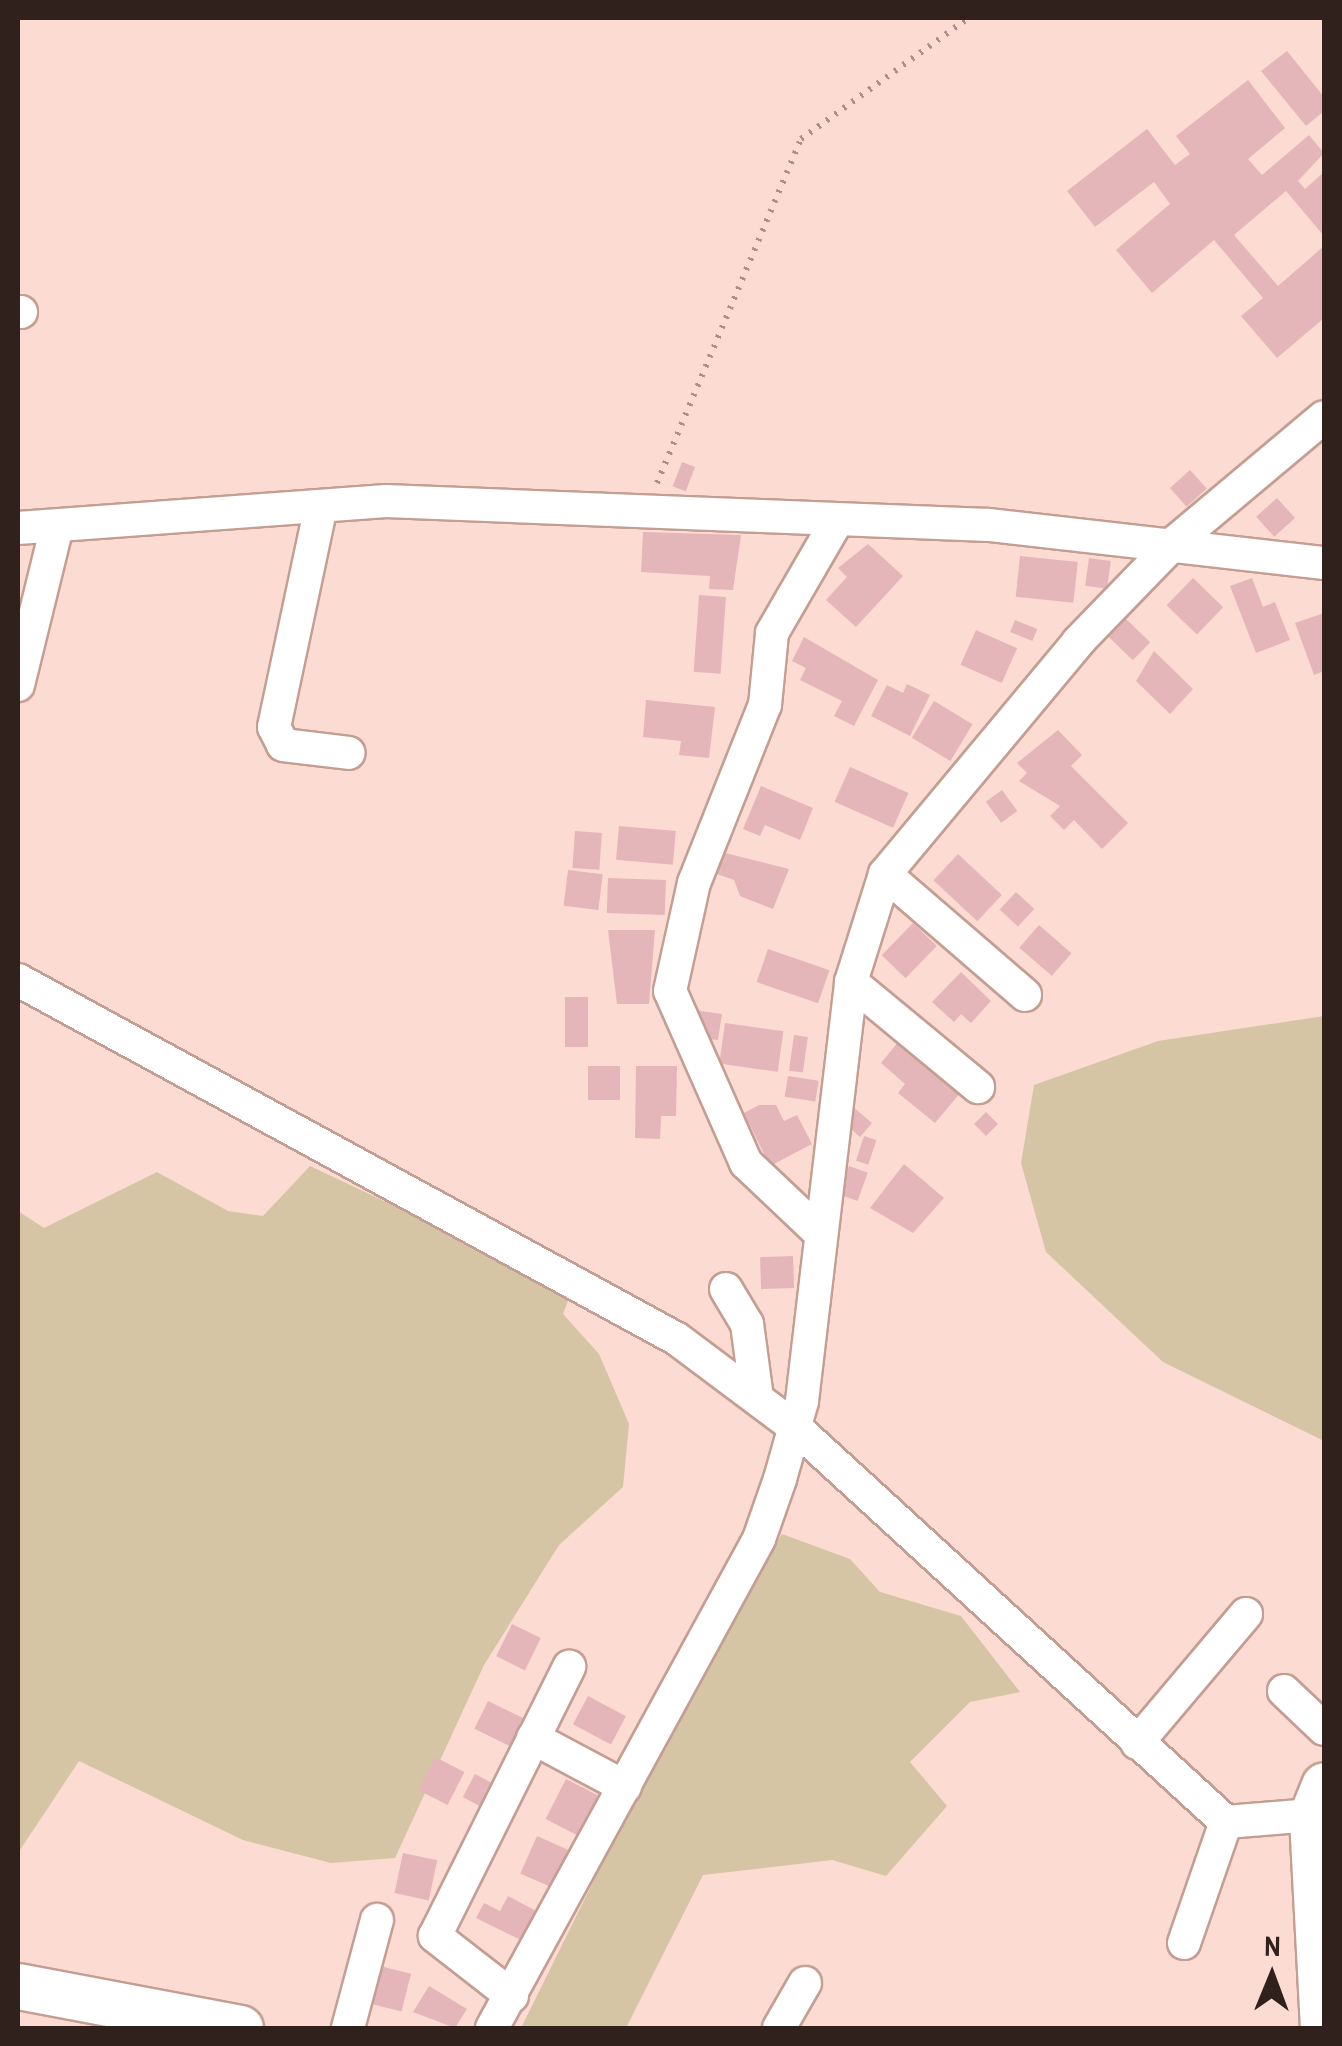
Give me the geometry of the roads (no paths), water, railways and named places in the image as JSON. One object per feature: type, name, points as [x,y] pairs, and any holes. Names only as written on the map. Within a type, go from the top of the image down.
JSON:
[{"type":"street","points":[[492,2028],[760,1539],[796,1428],[852,982],[885,874],[924,818],[1175,542],[1324,417]]},
{"type":"street","points":[[18,528],[56,530],[321,506],[645,511],[1175,542],[1324,563]]},
{"type":"street","points":[[321,506],[274,727],[283,745],[349,753]]},
{"type":"street","points":[[820,1233],[746,1163],[670,991],[694,882],[764,705],[772,633],[837,521]]},
{"type":"street","points":[[18,684],[56,530]]},
{"type":"street","points":[[885,874],[1025,994]]},
{"type":"street","points":[[18,980],[677,1340],[796,1428],[1226,1822]]},
{"type":"street","points":[[852,982],[978,1087]]},
{"type":"street","points":[[726,1289],[747,1324],[757,1398]]},
{"type":"street","points":[[1137,1743],[1234,1638],[1246,1614]]},
{"type":"street","points":[[512,1996],[435,1936],[569,1667]]},
{"type":"street","points":[[1284,1691],[1324,1730]]},
{"type":"street","points":[[533,1738],[625,1787]]},
{"type":"street","points":[[1226,1822],[1318,1800],[1324,2028]]},
{"type":"street","points":[[1184,1944],[1226,1822]]},
{"type":"street","points":[[348,2028],[376,1920]]},
{"type":"street","points":[[779,2028],[806,1983]]},
{"type":"street","points":[[18,1986],[240,2028]]}]
